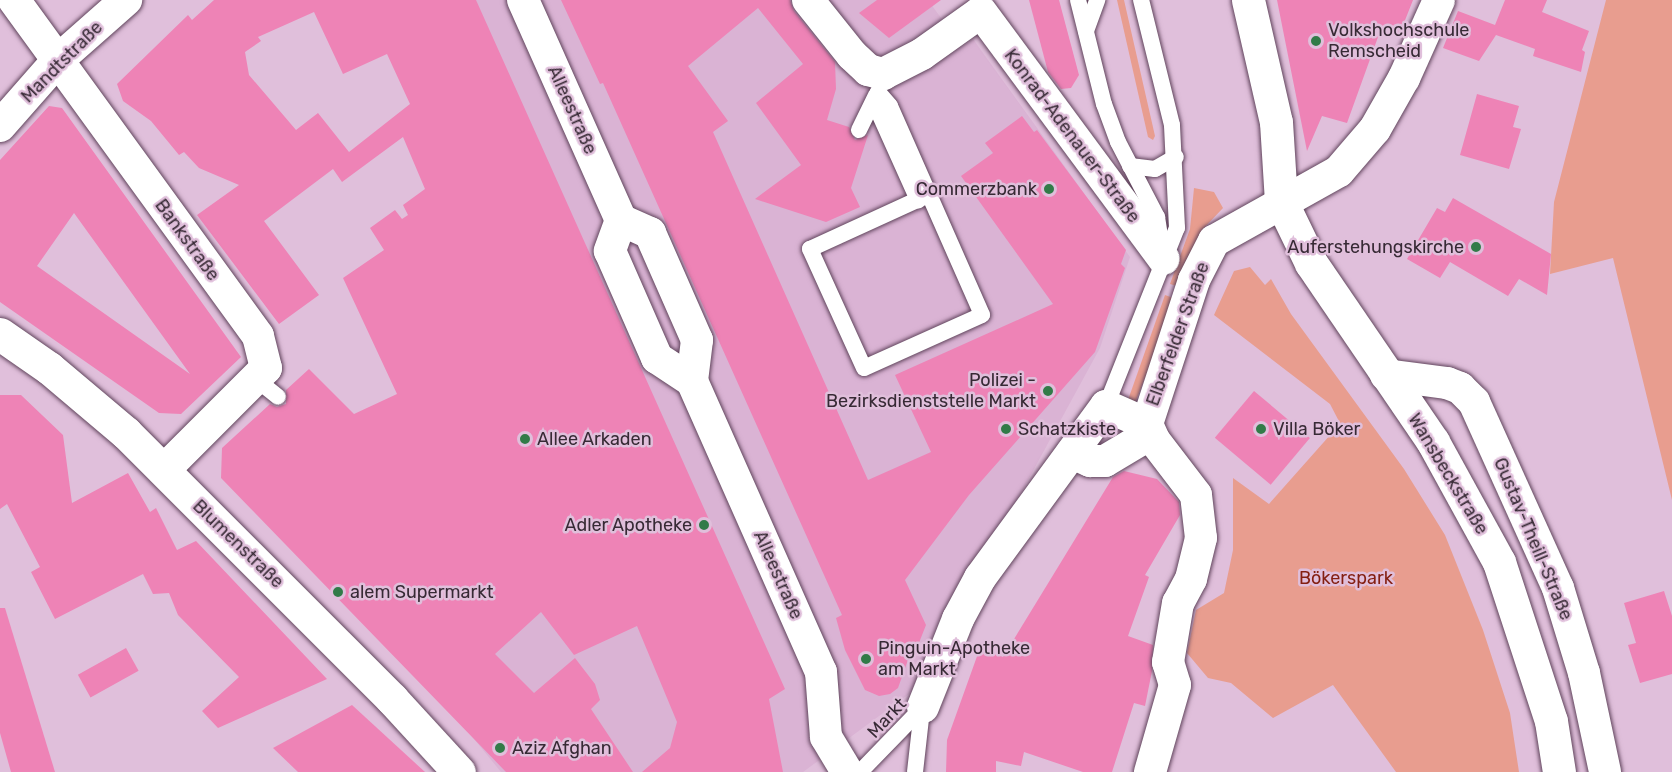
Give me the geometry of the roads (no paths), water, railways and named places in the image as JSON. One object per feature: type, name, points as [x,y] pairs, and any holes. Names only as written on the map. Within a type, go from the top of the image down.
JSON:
[{"type":"main road","points":[[1248,0],[1276,122],[1281,201]]},
{"type":"main road","name":"Wansbeckstraße","points":[[1281,201],[1311,264],[1463,491],[1499,562],[1541,688],[1559,772]]},
{"type":"main road","name":"Blumenstraße","points":[[0,334],[80,392],[164,470],[392,699],[459,772]]},
{"type":"street","name":"Bankstraße","points":[[14,0],[258,336],[267,381],[164,470]]},
{"type":"street","name":"Mandtstraße","points":[[0,126],[58,60],[126,0]]},
{"type":"street","name":"Alleestraße","points":[[523,0],[621,220]]},
{"type":"street","points":[[808,0],[852,55],[880,83]]},
{"type":"street","name":"Elberfelder Straße","points":[[1072,453],[1090,461],[1105,461],[1138,441],[1147,423],[1179,322],[1214,241],[1281,201],[1339,171],[1375,129],[1404,78],[1439,0]]},
{"type":"street","name":"Konrad-Adenauer-Straße","points":[[880,83],[981,12],[1164,260]]},
{"type":"street","points":[[621,220],[650,233],[693,330],[697,340],[692,381],[657,358],[609,251],[621,220]]},
{"type":"street","name":"Gustav-Theill-Straße","points":[[1386,375],[1447,383],[1460,388],[1474,402],[1558,588],[1584,673],[1605,772]]},
{"type":"street","name":"Alleestraße","points":[[692,381],[821,672],[826,737],[847,772]]},
{"type":"street","points":[[923,707],[967,599],[1106,406]]},
{"type":"street","name":"Elberfelder Straße","points":[[1106,406],[1147,423]]},
{"type":"street","points":[[1147,423],[1154,440],[1196,495],[1201,538],[1191,579],[1178,603],[1167,662],[1175,685],[1150,772]]},
{"type":"lane","points":[[1078,0],[1104,104],[1130,166],[1157,217],[1164,260]]},
{"type":"lane","points":[[1086,31],[1098,0]]},
{"type":"lane","points":[[1106,406],[1177,228],[1176,157],[1141,0]]},
{"type":"lane","points":[[859,130],[880,83]]},
{"type":"lane","points":[[880,83],[923,198],[982,315],[864,368],[810,249],[923,198]]},
{"type":"lane","points":[[1130,166],[1155,169],[1176,157]]},
{"type":"lane","name":"Markt","points":[[860,772],[923,707]]},
{"type":"lane","name":"Markt","points":[[915,772],[923,707]]},
{"type":"place","name":"Volkshochschule Remscheid","points":[[1316,41]]},
{"type":"place","name":"Commerzbank","points":[[1049,189]]},
{"type":"place","name":"Auferstehungskirche","points":[[1476,247]]},
{"type":"place","name":"Polizei - Bezirksdienststelle Markt","points":[[1048,391]]},
{"type":"place","name":"Schatzkiste","points":[[1006,429]]},
{"type":"place","name":"Villa Böker","points":[[1261,429]]},
{"type":"place","name":"Allee Arkaden","points":[[525,439]]},
{"type":"place","name":"Adler Apotheke","points":[[704,525]]},
{"type":"place","name":"alem Supermarkt","points":[[338,592]]},
{"type":"place","name":"Pinguin-Apotheke am Markt","points":[[866,659]]},
{"type":"place","name":"Aziz Afghan","points":[[500,748]]},
{"type":"park label","name":"Bökerspark","points":[[1346,578]]}]
